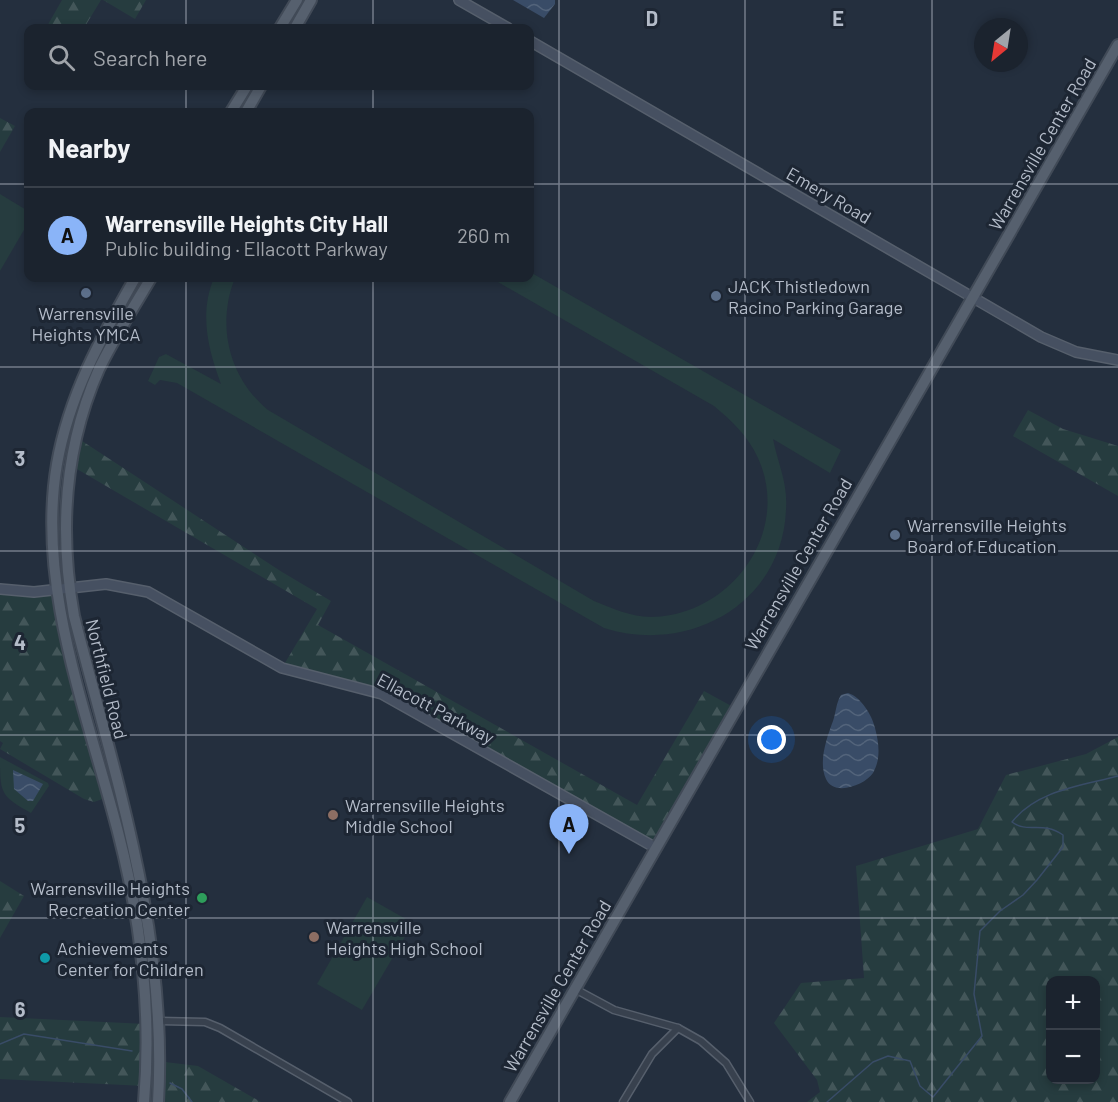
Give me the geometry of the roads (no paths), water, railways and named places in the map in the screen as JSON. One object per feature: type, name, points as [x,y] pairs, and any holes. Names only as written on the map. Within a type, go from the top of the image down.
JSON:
[{"type":"main road","points":[[282,24],[297,0]]},
{"type":"main road","points":[[297,24],[311,0]]},
{"type":"main road","name":"Warrensville Center Road","points":[[510,1102],[1118,45]]},
{"type":"main road","points":[[233,108],[245,90]]},
{"type":"main road","points":[[248,108],[259,90]]},
{"type":"main road","name":"Northfield Road","points":[[133,282],[87,364],[64,431],[56,466],[52,514],[56,590],[118,833],[139,927],[147,1038],[144,1102]]},
{"type":"main road","name":"Northfield Road","points":[[149,282],[104,359],[78,431],[66,507],[65,549],[69,589],[139,868],[151,931],[160,1021],[158,1102]]},
{"type":"street","points":[[459,0],[501,24]]},
{"type":"street","name":"Emery Road","points":[[534,43],[1065,349],[1118,360]]},
{"type":"street","name":"Ellacott Parkway","points":[[0,589],[20,592],[106,584],[140,589],[282,668],[382,694],[656,848]]},
{"type":"street","points":[[575,989],[614,1010],[678,1028],[701,1041],[726,1063],[750,1102]]},
{"type":"street","points":[[160,1021],[205,1022],[220,1028],[348,1102]]},
{"type":"street","points":[[623,1102],[652,1054],[678,1028]]},
{"type":"water","points":[[513,0],[555,0],[555,4],[544,18]]},
{"type":"water","points":[[848,693],[861,702],[871,718],[878,739],[879,751],[876,768],[869,777],[857,785],[842,788],[830,784],[826,779],[823,757],[838,701],[841,695]]},
{"type":"water","points":[[13,770],[43,784],[33,801],[28,801],[14,789]]},
{"type":"waterway","points":[[827,1102],[873,1062],[888,1056],[910,1061],[920,1086],[933,1097],[982,1036],[974,994],[980,931],[1000,911],[1023,895],[1063,847],[1063,835],[1055,831],[1042,827],[1024,827],[1012,822],[1022,811],[1047,796],[1118,776]]},
{"type":"waterway","points":[[0,1044],[24,1034],[132,1051]]},
{"type":"waterway","points":[[170,1083],[182,1089],[192,1102]]},
{"type":"place","name":"Warrensville Heights YMCA","points":[[86,293]]},
{"type":"place","name":"JACK Thistledown Racino Parking Garage","points":[[716,296]]},
{"type":"place","name":"Warrensville Heights Board of Education","points":[[895,535]]},
{"type":"place","name":"Warrensville Heights Middle School","points":[[333,815]]},
{"type":"place","name":"Warrensville Heights City Hall","points":[[569,854]]},
{"type":"place","name":"Warrensville Heights Recreation Center","points":[[202,898]]},
{"type":"place","name":"Warrensville Heights High School","points":[[314,937]]},
{"type":"place","name":"Achievements Center for Children","points":[[45,958]]}]
